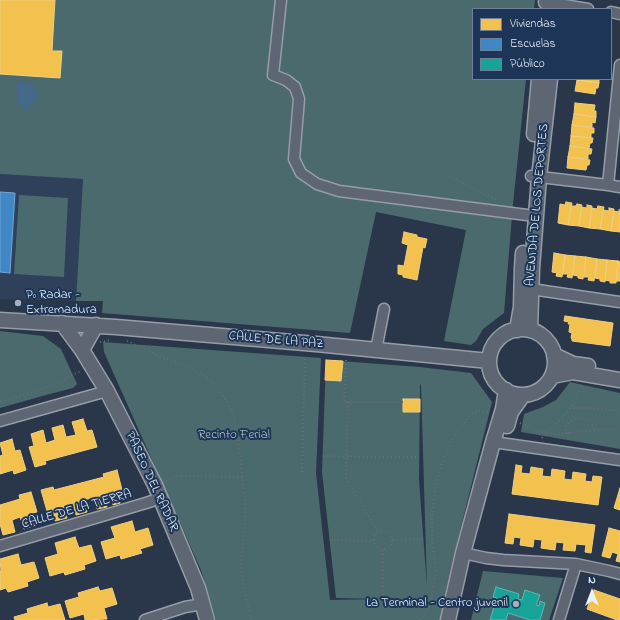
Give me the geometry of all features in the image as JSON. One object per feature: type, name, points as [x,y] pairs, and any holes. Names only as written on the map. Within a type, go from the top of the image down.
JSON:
[{"type":"street","points":[[281,0],[273,75],[286,80],[295,87],[299,99],[294,159],[301,173],[317,184],[339,191],[527,215]]},
{"type":"street","points":[[552,4],[581,8]]},
{"type":"street","points":[[608,185],[620,65]]},
{"type":"street","name":"AVENIDA DE LOS DEPORTES","points":[[524,330],[532,289],[539,80]]},
{"type":"street","name":"AVENIDA DE LOS DEPORTES","points":[[524,330],[521,307],[522,268],[527,215],[535,176],[550,80]]},
{"type":"street","points":[[535,176],[620,187]]},
{"type":"street","points":[[532,289],[620,302]]},
{"type":"street","points":[[376,350],[384,309]]},
{"type":"street","points":[[0,320],[62,323]]},
{"type":"street","name":"CALLE DE LA PAZ","points":[[62,323],[306,343],[490,361]]},
{"type":"street","name":"PASEO DEL RADAR","points":[[62,323],[82,350],[107,391],[155,485],[198,588],[207,620]]},
{"type":"street","points":[[82,350],[96,325]]},
{"type":"street","points":[[524,330],[537,333],[549,343],[554,355],[555,366],[552,376],[547,384],[530,394],[517,394],[506,390],[501,387],[491,373],[491,351],[496,342],[505,334],[511,332],[524,330]]},
{"type":"street","points":[[554,355],[573,364],[620,371]]},
{"type":"street","points":[[552,376],[573,372],[620,380]]},
{"type":"street","points":[[448,620],[497,443],[506,390]]},
{"type":"street","points":[[0,421],[107,391]]},
{"type":"street","points":[[497,443],[511,412],[523,395]]},
{"type":"street","points":[[497,443],[620,460]]},
{"type":"street","name":"CALLE DE LA TIERRA","points":[[0,546],[161,498]]},
{"type":"street","points":[[467,554],[503,560],[576,564],[610,570],[620,574]]},
{"type":"street","points":[[456,620],[467,554]]},
{"type":"street","points":[[559,620],[576,564]]},
{"type":"street","points":[[145,620],[203,604]]},
{"type":"path","points":[[446,174],[500,202]]},
{"type":"path","points":[[98,343],[114,339]]},
{"type":"path","points":[[127,341],[185,365],[205,376],[222,394],[232,414],[239,446],[245,500],[245,520],[241,565],[244,590],[252,620]]},
{"type":"path","points":[[302,472],[306,343]]},
{"type":"path","points":[[346,347],[344,402],[403,402]]},
{"type":"path","points":[[0,401],[41,390],[91,366]]},
{"type":"path","points":[[536,448],[547,432],[564,416],[575,401],[581,388],[584,374]]},
{"type":"path","points":[[348,402],[346,479],[378,532]]},
{"type":"path","points":[[570,408],[591,408],[620,411]]},
{"type":"path","points":[[569,433],[566,430],[567,424],[576,418],[581,418],[589,422],[595,430]]},
{"type":"path","points":[[323,456],[419,457]]},
{"type":"path","points":[[155,485],[178,476],[242,477]]},
{"type":"path","points":[[382,531],[388,533],[392,537],[391,546],[383,550],[377,548],[374,540],[378,532],[382,531]]},
{"type":"path","points":[[392,540],[423,539]]},
{"type":"path","points":[[330,540],[374,540]]},
{"type":"path","points":[[383,550],[383,599]]},
{"type":"shaded area","points":[[18,82],[30,83],[30,85],[38,90],[38,98],[33,103],[30,103],[29,109],[23,109],[23,106],[18,106]]},
{"type":"shaded area","points":[[0,174],[83,179],[76,301],[0,299]]},
{"type":"green space","points":[[0,0],[535,0],[534,8],[472,8],[472,80],[526,80],[513,204],[504,313],[483,329],[476,341],[471,345],[444,341],[466,230],[376,212],[350,333],[102,313],[103,301],[76,301],[83,179],[0,174]]},
{"type":"green space","points":[[19,195],[68,198],[64,277],[14,274]]},
{"type":"green space","points":[[0,331],[43,336],[61,349],[77,384],[73,388],[0,408]]},
{"type":"green space","name":"Recinto Ferial","points":[[103,342],[321,358],[316,473],[330,600],[383,599],[336,598],[322,472],[326,360],[420,367],[471,373],[492,402],[451,567],[440,620],[216,620],[201,570],[104,352]],"holes":[[[420,384],[427,587],[419,480]]]},
{"type":"green space","points":[[570,382],[620,393],[620,449],[521,432],[524,414],[543,407],[556,400]]},
{"type":"green space","points":[[483,571],[563,578],[549,620],[471,620]]},
{"type":"building: Viviendas","points":[[0,0],[55,0],[52,51],[62,51],[60,78],[0,74]]},
{"type":"building: Viviendas","points":[[577,80],[599,80],[599,83]]},
{"type":"building: Viviendas","points":[[577,80],[599,83],[595,94],[575,91]]},
{"type":"building: Viviendas","points":[[575,103],[595,105],[594,111],[596,111],[596,117],[574,114]]},
{"type":"building: Viviendas","points":[[574,114],[596,117],[595,123],[592,122],[592,127],[572,125]]},
{"type":"building: Viviendas","points":[[572,125],[594,128],[594,133],[591,133],[591,138],[571,136]]},
{"type":"building: Viviendas","points":[[571,136],[593,138],[592,143],[590,143],[589,148],[570,146]]},
{"type":"building: Viviendas","points":[[570,146],[592,149],[591,154],[588,154],[588,159],[568,157]]},
{"type":"building: Viviendas","points":[[568,157],[590,160],[589,165],[587,165],[586,170],[567,168]]},
{"type":"building: Viviendas","points":[[566,202],[572,203],[568,225],[558,223],[560,204],[565,205]]},
{"type":"building: Viviendas","points":[[577,204],[582,205],[579,226],[568,225],[571,206],[576,206]]},
{"type":"building: Viviendas","points":[[587,205],[592,206],[589,228],[579,226],[581,207],[587,208]]},
{"type":"building: Viviendas","points":[[598,206],[604,207],[600,229],[589,228],[592,208],[597,209]]},
{"type":"building: Viviendas","points":[[609,208],[614,209],[611,231],[600,229],[603,210],[609,211]]},
{"type":"building: Viviendas","points":[[619,210],[620,232],[611,231],[614,211],[619,212]]},
{"type":"building: Viviendas","points":[[404,232],[427,239],[425,248],[423,247],[417,280],[403,277],[403,275],[398,274],[398,265],[404,266],[408,245],[402,243]]},
{"type":"building: Viviendas","points":[[554,253],[565,255],[562,277],[556,276],[557,273],[552,272]]},
{"type":"building: Viviendas","points":[[565,255],[575,256],[572,278],[567,277],[568,274],[563,274]]},
{"type":"building: Viviendas","points":[[575,256],[586,257],[583,279],[573,275]]},
{"type":"building: Viviendas","points":[[586,257],[597,259],[594,281],[588,280],[589,277],[584,277]]},
{"type":"building: Viviendas","points":[[597,259],[607,260],[605,282],[595,278]]},
{"type":"building: Viviendas","points":[[607,260],[618,261],[616,283],[610,283],[610,281],[605,280]]},
{"type":"building: Viviendas","points":[[618,261],[620,262],[620,281],[616,281]]},
{"type":"building: Viviendas","points":[[565,316],[613,323],[610,346],[572,341],[572,333],[569,332],[570,324],[568,324],[569,322],[564,321]]},
{"type":"building: Viviendas","points":[[326,360],[343,361],[341,381],[325,380]]},
{"type":"building: Viviendas","points":[[403,399],[420,399],[420,412],[403,412]]},
{"type":"building: Viviendas","points":[[83,419],[87,431],[92,430],[97,447],[45,461],[46,464],[35,467],[29,447],[34,446],[31,434],[43,430],[46,443],[55,440],[52,428],[63,425],[66,437],[76,435],[72,422]]},
{"type":"building: Viviendas","points":[[12,439],[15,451],[20,450],[26,470],[14,474],[13,470],[0,474],[0,456],[3,455],[0,443]]},
{"type":"building: Viviendas","points":[[516,465],[522,466],[521,473],[530,474],[531,467],[543,469],[542,476],[551,477],[552,469],[565,471],[564,479],[572,480],[573,472],[586,474],[585,481],[592,482],[593,476],[602,477],[598,505],[512,494]]},
{"type":"building: Viviendas","points":[[117,470],[122,490],[117,492],[120,503],[113,505],[110,493],[104,494],[107,507],[97,509],[94,497],[84,500],[87,512],[76,515],[73,503],[64,506],[67,518],[55,521],[52,509],[47,511],[41,490],[53,487],[54,490],[104,477],[103,474]]},
{"type":"building: Viviendas","points":[[620,488],[620,510],[614,508]]},
{"type":"building: Viviendas","points":[[31,492],[37,512],[32,513],[36,525],[24,529],[20,517],[12,520],[15,532],[3,535],[0,524],[0,505],[20,499],[19,495]]},
{"type":"building: Viviendas","points":[[509,514],[595,525],[591,553],[585,552],[586,545],[576,544],[575,551],[563,550],[564,543],[556,542],[555,550],[541,548],[542,540],[534,539],[533,547],[520,545],[521,538],[514,537],[513,544],[505,543]]},
{"type":"building: Viviendas","points":[[132,521],[135,532],[148,528],[153,545],[140,549],[142,553],[121,559],[120,555],[106,559],[101,542],[115,538],[111,527]]},
{"type":"building: Viviendas","points":[[609,528],[620,531],[620,562],[616,561],[618,554],[612,552],[610,558],[602,556]]},
{"type":"building: Viviendas","points":[[75,537],[79,548],[91,545],[96,561],[84,565],[85,569],[65,575],[64,572],[50,576],[45,558],[58,554],[55,543]]},
{"type":"building: Viviendas","points":[[18,554],[21,565],[34,562],[39,578],[27,582],[28,586],[8,592],[6,588],[0,590],[0,559]]},
{"type":"building: Viviendas","points":[[98,587],[100,591],[112,588],[117,604],[104,608],[107,619],[85,620],[84,614],[70,618],[65,601],[79,597],[78,593]]},
{"type":"building: Viviendas","points":[[594,590],[620,599],[620,620],[587,609]]},
{"type":"building: Viviendas","points":[[47,603],[48,607],[60,604],[65,620],[15,620],[14,617],[28,613],[27,609]]},
{"type":"building: Escuelas","points":[[0,192],[15,193],[10,273],[0,272]]},
{"type":"building: Público","name":"La Terminal - Centro juvenil","points":[[496,587],[519,594],[518,599],[522,600],[525,590],[540,595],[536,605],[539,606],[540,601],[545,603],[540,620],[530,620],[508,613],[506,620],[490,620],[497,598],[493,597]]},
{"type":"place","name":"Pº Radar - Extremadura","points":[[18,303]]},
{"type":"place","name":"La Terminal - Centro juvenil","points":[[516,604]]}]
